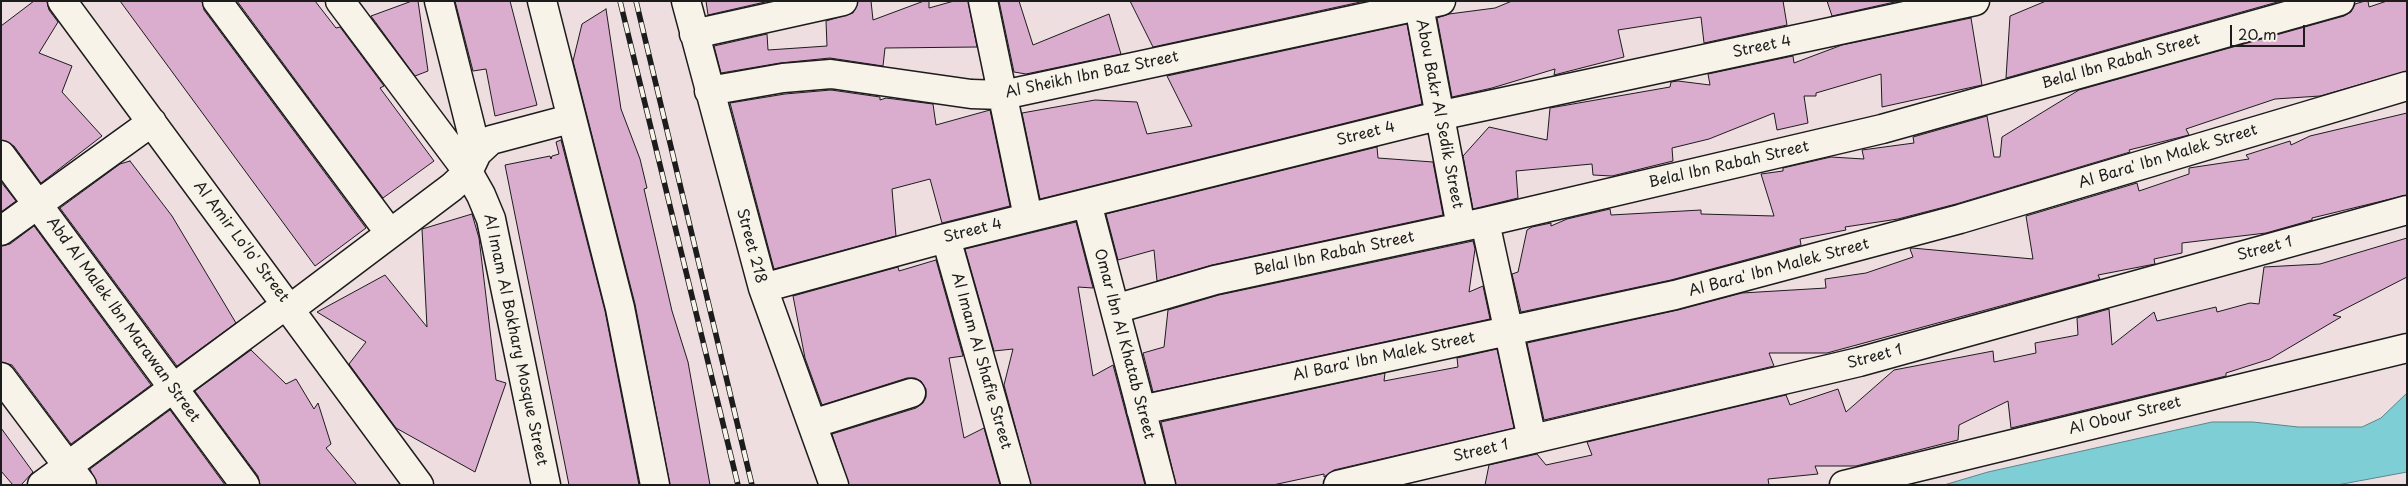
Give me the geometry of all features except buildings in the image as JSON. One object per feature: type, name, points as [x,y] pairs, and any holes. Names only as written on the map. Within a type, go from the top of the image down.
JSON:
[{"type":"street","name":"Al Amir Lo'lo' Street","points":[[62,1],[289,306],[419,485]]},
{"type":"street","points":[[217,1],[389,232]]},
{"type":"street","name":"Al Imam Al Bokhary Mosque Street","points":[[340,1],[473,162],[481,194],[491,219],[546,485]]},
{"type":"street","points":[[439,1],[473,162]]},
{"type":"street","points":[[542,1],[570,119],[620,308],[655,485]]},
{"type":"street","name":"Street 218","points":[[686,1],[763,288],[834,485]]},
{"type":"street","points":[[694,34],[843,1]]},
{"type":"street","points":[[983,1],[1028,217]]},
{"type":"street","name":"Street 4","points":[[763,288],[1028,217],[1438,116],[1975,1]]},
{"type":"street","name":"Belal Ibn Rabah Street","points":[[1115,310],[1215,280],[1473,225],[1882,129],[2340,1]]},
{"type":"street","name":"Al Sheikh Ibn Baz Street","points":[[709,91],[783,78],[831,74],[971,94],[1003,94],[1426,3]]},
{"type":"street","name":"Abou Bakr Al Sedik Street","points":[[1426,3],[1438,116],[1508,330],[1532,438]]},
{"type":"street","name":"Al Bara' Ibn Malek Street","points":[[1141,410],[1508,330],[1675,296],[1960,219],[2407,86]]},
{"type":"street","points":[[42,485],[75,476],[174,388],[452,187],[491,140],[570,119]]},
{"type":"street","points":[[1,231],[152,122]]},
{"type":"street","name":"Abd Al Malek Ibn Marawan Street","points":[[1,155],[246,485]]},
{"type":"street","name":"Omar Ibn Al Khatab Street","points":[[1087,203],[1161,485]]},
{"type":"street","name":"Street 1","points":[[1338,485],[1859,362],[2407,210]]},
{"type":"street","name":"Al Imam Al Shafie Street","points":[[946,238],[1016,485]]},
{"type":"street","name":"Al Obour Street","points":[[1844,485],[2407,348]]},
{"type":"street","points":[[1,377],[75,476]]},
{"type":"street","points":[[812,424],[911,393]]},
{"type":"water","points":[[2407,393],[2407,472],[2337,485],[1944,485],[1988,472],[2212,422],[2253,422],[2298,427],[2362,427],[2381,418]]},
{"type":"railway","points":[[620,1],[738,485]]},
{"type":"railway","points":[[636,1],[752,485]]}]
